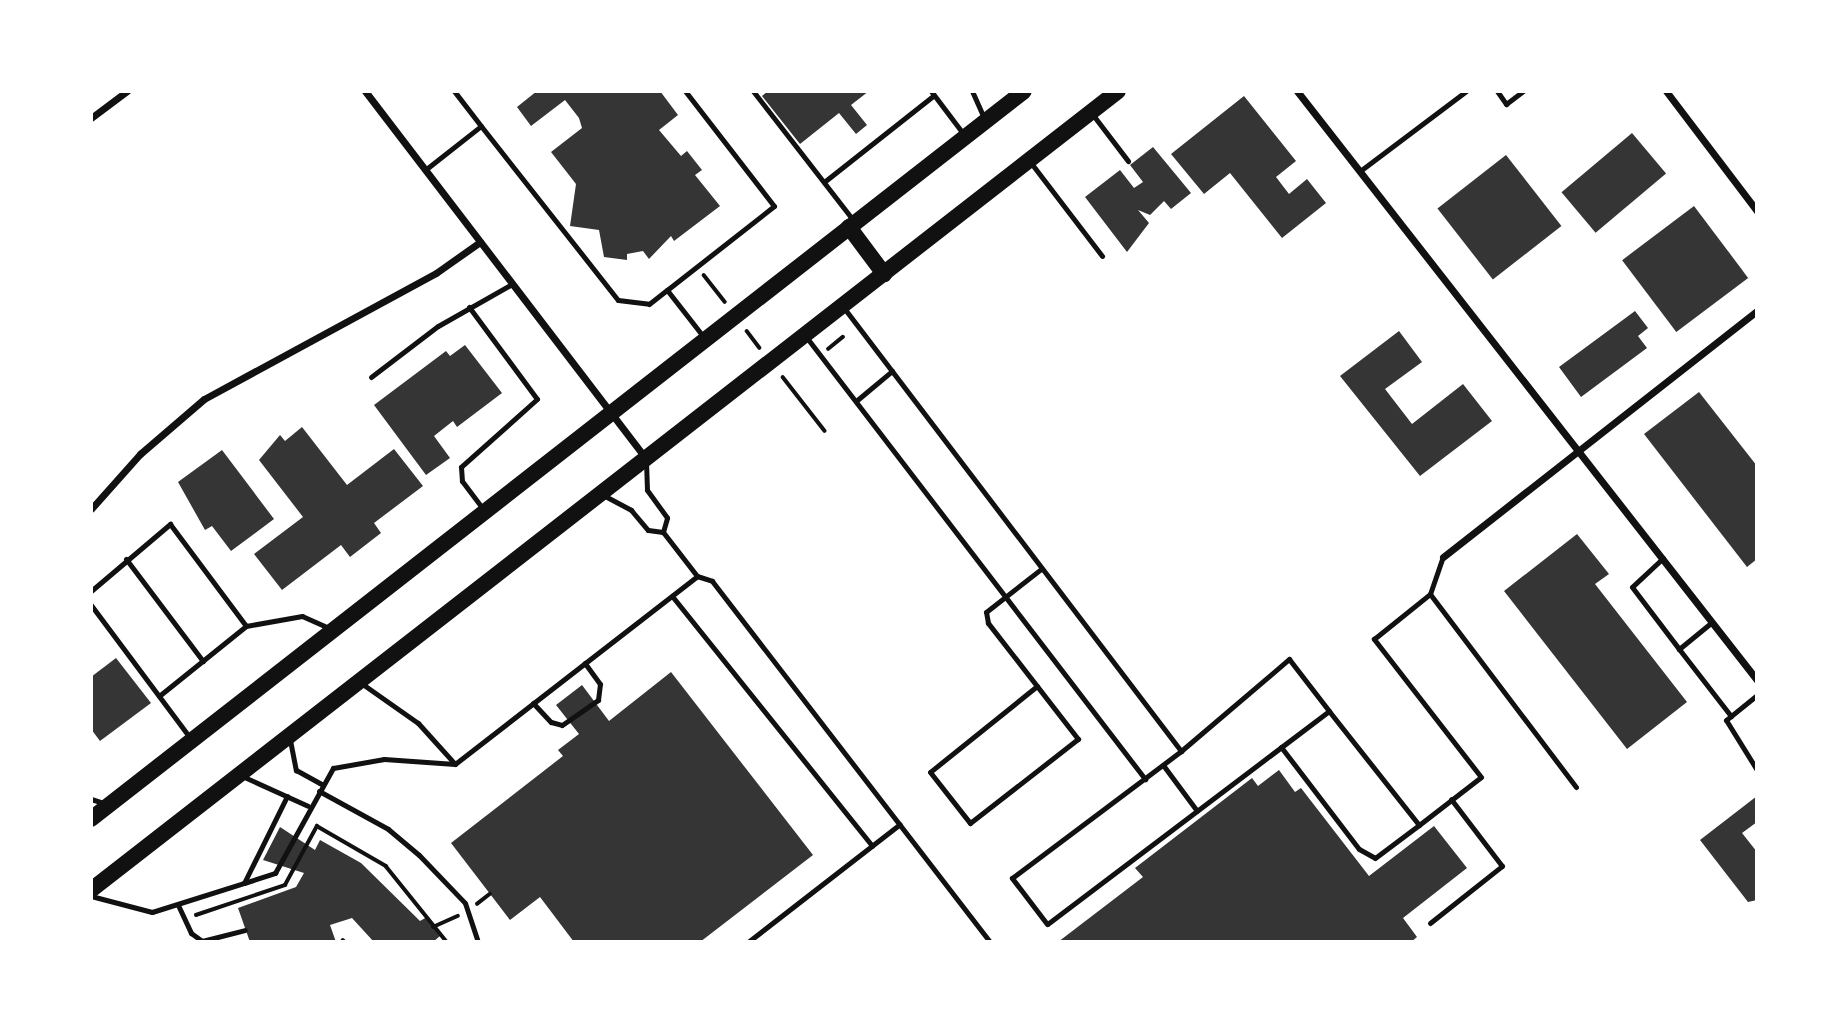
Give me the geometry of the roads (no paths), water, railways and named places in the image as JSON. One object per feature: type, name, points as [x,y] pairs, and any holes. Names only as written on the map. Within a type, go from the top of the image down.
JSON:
[{"type":"main road","points":[[91,820],[1024,91]]},
{"type":"main road","points":[[91,890],[884,275],[1115,92]]},
{"type":"main road","points":[[852,225],[884,275]]},
{"type":"street","points":[[91,118],[127,91]]},
{"type":"street","points":[[365,91],[646,458]]},
{"type":"street","points":[[1297,91],[1757,680]]},
{"type":"street","points":[[1666,91],[1757,211]]},
{"type":"street","points":[[91,509],[140,454],[204,399],[436,273],[480,242]]},
{"type":"street","points":[[1443,557],[1757,311]]},
{"type":"lane","points":[[454,91],[618,300],[649,304],[774,206],[685,91]]},
{"type":"lane","points":[[754,91],[824,182],[852,225]]},
{"type":"lane","points":[[972,91],[985,121]]},
{"type":"lane","points":[[1360,172],[1466,91]]},
{"type":"lane","points":[[1497,91],[1506,104],[1523,91]]},
{"type":"lane","points":[[824,182],[932,93],[965,137]]},
{"type":"lane","points":[[1091,113],[1128,161]]},
{"type":"lane","points":[[425,170],[481,125]]},
{"type":"lane","points":[[1029,160],[1102,256]]},
{"type":"lane","points":[[371,377],[469,307],[512,284]]},
{"type":"lane","points":[[667,290],[705,339]]},
{"type":"lane","points":[[843,306],[1181,751]]},
{"type":"lane","points":[[469,307],[537,400],[461,467],[462,481],[485,511]]},
{"type":"lane","points":[[805,335],[1145,779]]},
{"type":"lane","points":[[856,401],[892,371]]},
{"type":"lane","points":[[646,458],[647,490],[667,518],[663,532]]},
{"type":"lane","points":[[600,494],[631,510],[648,530],[663,532],[697,576],[712,581],[990,942]]},
{"type":"lane","points":[[91,590],[170,524],[246,626]]},
{"type":"lane","points":[[1282,747],[1359,849],[1375,858],[1480,777],[1374,639],[1430,594],[1443,557]]},
{"type":"lane","points":[[1663,558],[1632,587],[1731,716]]},
{"type":"lane","points":[[126,559],[203,661]]},
{"type":"lane","points":[[1037,686],[930,772],[970,823],[1078,739],[988,622],[986,612],[1041,569]]},
{"type":"lane","points":[[91,897],[140,912],[178,905],[275,873],[308,806],[333,768],[368,759],[455,764],[697,576]]},
{"type":"lane","points":[[1430,594],[1576,787]]},
{"type":"lane","points":[[672,596],[872,846]]},
{"type":"lane","points":[[91,605],[192,740]]},
{"type":"lane","points":[[159,696],[246,626],[302,616],[333,630]]},
{"type":"lane","points":[[1679,649],[1712,622]]},
{"type":"lane","points":[[1329,710],[1047,924],[1012,878],[1181,751],[1289,659],[1329,710],[1419,825]]},
{"type":"lane","points":[[533,703],[556,725],[577,715],[600,695],[585,663]]},
{"type":"lane","points":[[359,681],[418,723],[455,764]]},
{"type":"lane","points":[[1757,695],[1731,716],[1728,731],[1757,770]]},
{"type":"lane","points":[[289,736],[296,770],[321,784]]},
{"type":"lane","points":[[1163,765],[1197,811]]},
{"type":"lane","points":[[239,775],[308,806]]},
{"type":"lane","points":[[319,791],[409,846],[465,903],[478,942]]},
{"type":"lane","points":[[244,883],[287,796]]},
{"type":"lane","points":[[91,799],[109,806]]},
{"type":"lane","points":[[1430,923],[1502,866],[1451,799]]},
{"type":"lane","points":[[748,942],[900,824]]},
{"type":"lane","points":[[178,905],[191,933],[202,941],[246,930]]}]
